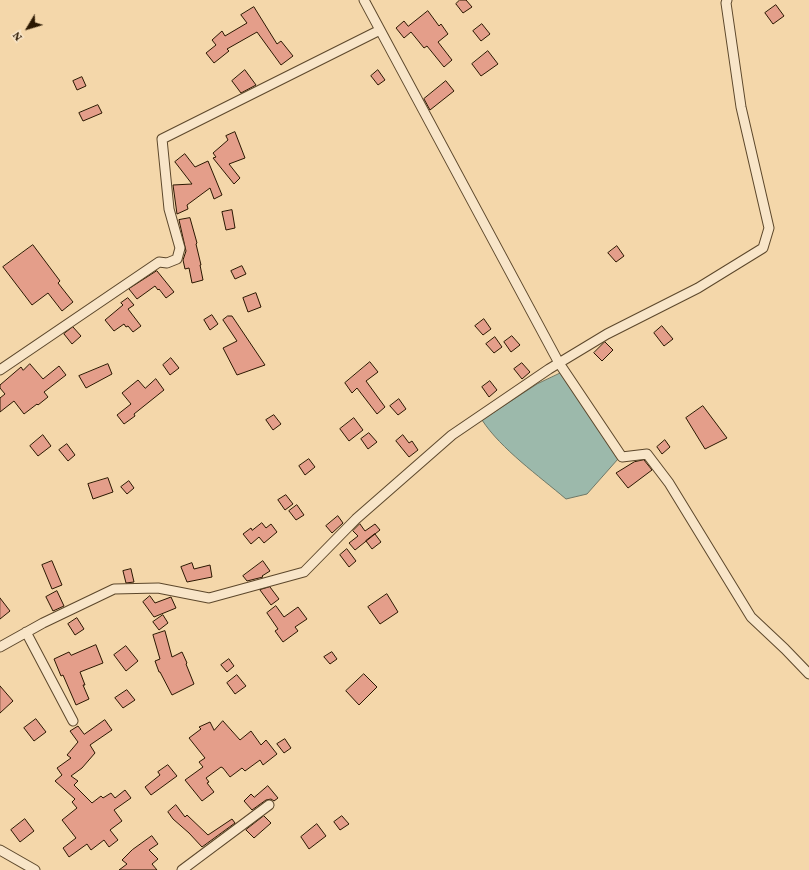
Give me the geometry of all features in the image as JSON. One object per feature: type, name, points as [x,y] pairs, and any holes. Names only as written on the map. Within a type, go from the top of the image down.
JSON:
[{"type":"street","points":[[364,0],[559,363],[622,457],[647,454],[669,483],[751,617],[809,674]]},
{"type":"street","points":[[0,647],[43,623],[114,589],[158,588],[209,598],[304,572],[356,519],[452,435],[559,363],[607,334],[698,288],[763,248],[769,228],[741,107],[726,3],[727,0]]},
{"type":"street","points":[[0,370],[159,262],[177,260],[180,248],[169,209],[162,139],[380,30]]},
{"type":"street","points":[[26,632],[73,721]]},
{"type":"street","points":[[182,870],[269,805]]},
{"type":"street","points":[[0,850],[35,870]]},
{"type":"shaded area","points":[[561,373],[618,459],[587,494],[566,499],[510,452],[490,431],[482,420],[537,384]]},
{"type":"building","points":[[460,0],[466,0],[472,7],[463,13],[456,4]]},
{"type":"building","points":[[776,5],[784,16],[773,24],[765,13]]},
{"type":"building","points":[[254,7],[277,44],[281,41],[293,56],[281,65],[257,32],[227,49],[229,51],[214,63],[206,53],[216,45],[212,40],[222,31],[225,36],[247,23],[241,15]]},
{"type":"building","points":[[428,11],[439,26],[441,24],[448,34],[438,42],[452,60],[444,67],[427,46],[424,48],[411,32],[404,38],[396,28],[404,21],[408,26]]},
{"type":"building","points":[[482,24],[490,34],[481,41],[473,31]]},
{"type":"building","points":[[488,51],[498,64],[481,76],[472,64]]},
{"type":"building","points":[[245,70],[256,85],[241,93],[232,81]]},
{"type":"building","points":[[378,70],[385,80],[378,85],[371,76]]},
{"type":"building","points":[[82,77],[86,86],[77,90],[73,81]]},
{"type":"building","points":[[446,81],[454,91],[430,110],[424,99]]},
{"type":"building","points":[[98,105],[102,113],[83,121],[79,113]]},
{"type":"building","points":[[235,132],[245,158],[229,164],[240,178],[234,184],[213,158],[216,157],[213,153],[228,140],[226,136]]},
{"type":"building","points":[[185,154],[195,167],[208,161],[222,195],[214,199],[210,188],[187,205],[188,209],[177,214],[173,185],[192,184],[175,162]]},
{"type":"building","points":[[232,210],[235,228],[226,230],[222,212]]},
{"type":"building","points":[[190,218],[197,243],[203,280],[192,283],[189,268],[185,269],[183,260],[186,251],[179,220]]},
{"type":"building","points":[[33,245],[60,281],[58,283],[73,302],[62,311],[48,293],[32,305],[3,267]]},
{"type":"building","points":[[617,246],[624,256],[616,262],[608,253]]},
{"type":"building","points":[[242,266],[246,274],[235,279],[231,271]]},
{"type":"building","points":[[157,271],[174,292],[166,298],[155,286],[137,299],[129,289]]},
{"type":"building","points":[[256,293],[261,307],[248,312],[243,298]]},
{"type":"building","points":[[128,298],[134,305],[128,309],[141,326],[133,332],[124,324],[114,331],[105,320],[123,305],[121,303]]},
{"type":"building","points":[[212,315],[218,324],[210,330],[204,320]]},
{"type":"building","points":[[228,316],[232,316],[265,365],[237,375],[223,348],[237,341],[223,320]]},
{"type":"building","points":[[484,319],[491,329],[483,335],[475,326]]},
{"type":"building","points":[[662,326],[673,339],[664,346],[654,333]]},
{"type":"building","points":[[73,327],[81,336],[72,344],[64,334]]},
{"type":"building","points":[[512,336],[520,345],[511,352],[504,342]]},
{"type":"building","points":[[495,337],[502,347],[494,353],[486,344]]},
{"type":"building","points":[[605,342],[613,350],[602,361],[594,353]]},
{"type":"building","points":[[171,358],[179,368],[170,375],[163,365]]},
{"type":"building","points":[[370,362],[378,372],[366,381],[385,407],[377,414],[357,388],[352,393],[345,383]]},
{"type":"building","points":[[522,363],[530,372],[522,379],[514,369]]},
{"type":"building","points":[[30,364],[43,379],[59,366],[66,375],[44,392],[48,397],[24,414],[14,401],[0,412],[0,398],[5,394],[0,388],[0,385],[21,367],[23,370]]},
{"type":"building","points":[[108,364],[112,374],[86,388],[79,376]]},
{"type":"building","points":[[156,379],[164,390],[124,424],[117,415],[131,404],[122,393],[138,380],[145,388]]},
{"type":"building","points":[[490,381],[497,390],[489,397],[482,387]]},
{"type":"building","points":[[399,399],[406,409],[398,415],[390,406]]},
{"type":"building","points":[[703,406],[727,438],[705,449],[686,418]]},
{"type":"building","points":[[274,415],[281,424],[273,430],[266,420]]},
{"type":"building","points":[[354,418],[363,430],[349,441],[340,429]]},
{"type":"building","points":[[369,433],[377,442],[368,449],[361,439]]},
{"type":"building","points":[[43,435],[51,446],[38,456],[30,446]]},
{"type":"building","points":[[403,435],[409,443],[412,441],[418,450],[409,457],[396,441]]},
{"type":"building","points":[[665,440],[670,447],[662,454],[657,447]]},
{"type":"building","points":[[67,444],[75,455],[68,461],[59,450]]},
{"type":"building","points":[[309,459],[315,467],[305,475],[299,466]]},
{"type":"building","points":[[644,460],[652,470],[628,488],[616,473],[634,462]]},
{"type":"building","points":[[108,478],[113,492],[93,499],[88,484]]},
{"type":"building","points":[[129,481],[134,488],[127,494],[121,487]]},
{"type":"building","points":[[286,495],[293,504],[285,510],[278,500]]},
{"type":"building","points":[[297,505],[304,515],[296,520],[289,511]]},
{"type":"building","points":[[338,516],[343,523],[332,533],[326,526]]},
{"type":"building","points":[[262,523],[266,528],[271,524],[277,532],[264,543],[259,537],[251,544],[243,534]]},
{"type":"building","points":[[360,524],[365,531],[375,524],[380,530],[355,550],[349,543],[358,536],[353,531]]},
{"type":"building","points":[[375,534],[381,542],[372,549],[366,541]]},
{"type":"building","points":[[347,549],[356,561],[349,567],[340,555]]},
{"type":"building","points":[[52,561],[62,585],[52,589],[42,565]]},
{"type":"building","points":[[263,561],[270,571],[262,576],[263,577],[247,581],[243,576]]},
{"type":"building","points":[[192,563],[194,569],[210,565],[212,577],[187,582],[181,567]]},
{"type":"building","points":[[131,569],[134,582],[126,583],[123,571]]},
{"type":"building","points":[[270,587],[279,599],[271,605],[260,590]]},
{"type":"building","points":[[57,591],[64,606],[53,611],[46,597]]},
{"type":"building","points":[[387,594],[398,612],[380,624],[368,607]]},
{"type":"building","points":[[150,596],[155,603],[171,597],[176,608],[154,617],[143,602]]},
{"type":"building","points":[[0,598],[10,611],[0,619]]},
{"type":"building","points":[[276,606],[284,617],[298,607],[307,619],[295,627],[298,631],[283,642],[275,631],[278,629],[267,613]]},
{"type":"building","points":[[163,615],[168,623],[159,630],[153,622]]},
{"type":"building","points":[[77,618],[84,629],[75,635],[68,624]]},
{"type":"building","points":[[165,631],[172,657],[182,652],[194,684],[172,695],[159,672],[155,661],[160,659],[153,635]]},
{"type":"building","points":[[96,645],[103,663],[80,672],[85,685],[83,685],[89,699],[76,705],[63,675],[61,676],[54,659],[69,652],[71,655]]},
{"type":"building","points":[[126,646],[138,661],[126,671],[114,655]]},
{"type":"building","points":[[332,652],[337,659],[330,664],[324,657]]},
{"type":"building","points":[[229,659],[234,666],[227,672],[221,665]]},
{"type":"building","points":[[364,674],[377,687],[359,705],[346,691]]},
{"type":"building","points":[[237,675],[246,686],[235,694],[227,683]]},
{"type":"building","points":[[0,686],[13,701],[0,713]]},
{"type":"building","points":[[127,690],[135,700],[123,708],[115,698]]},
{"type":"building","points":[[36,719],[46,732],[34,741],[24,728]]},
{"type":"building","points":[[105,720],[112,730],[90,745],[95,753],[82,768],[71,776],[78,781],[74,785],[92,803],[101,796],[103,798],[111,793],[115,798],[125,790],[131,798],[114,810],[122,821],[110,830],[118,840],[109,847],[104,840],[91,850],[87,844],[69,857],[63,848],[76,838],[62,820],[77,808],[72,802],[75,799],[55,781],[62,775],[57,768],[71,758],[67,755],[78,742],[70,731],[78,726],[84,734]]},
{"type":"building","points":[[223,721],[240,740],[251,731],[261,745],[266,740],[277,754],[263,765],[260,760],[245,771],[242,768],[230,777],[221,767],[206,778],[209,782],[207,783],[214,792],[202,801],[185,780],[203,767],[199,762],[205,758],[189,738],[201,729],[199,727],[210,722],[214,730]]},
{"type":"building","points":[[285,739],[291,748],[284,753],[277,744]]},
{"type":"building","points":[[168,765],[177,776],[151,795],[145,787],[160,775],[158,772]]},
{"type":"building","points":[[268,786],[278,798],[274,801],[271,799],[266,800],[252,810],[244,801],[251,794],[254,797]]},
{"type":"building","points":[[176,805],[185,817],[187,815],[208,835],[232,819],[235,823],[202,847],[173,819],[168,812]]},
{"type":"building","points":[[264,816],[271,823],[254,838],[246,830]]},
{"type":"building","points":[[342,816],[349,824],[340,830],[334,822]]},
{"type":"building","points":[[25,819],[34,831],[20,842],[11,830]]},
{"type":"building","points":[[317,824],[326,836],[309,849],[301,837]]},
{"type":"building","points":[[152,836],[158,844],[149,850],[158,859],[152,864],[157,870],[119,870],[127,864],[122,860],[132,850]]}]
